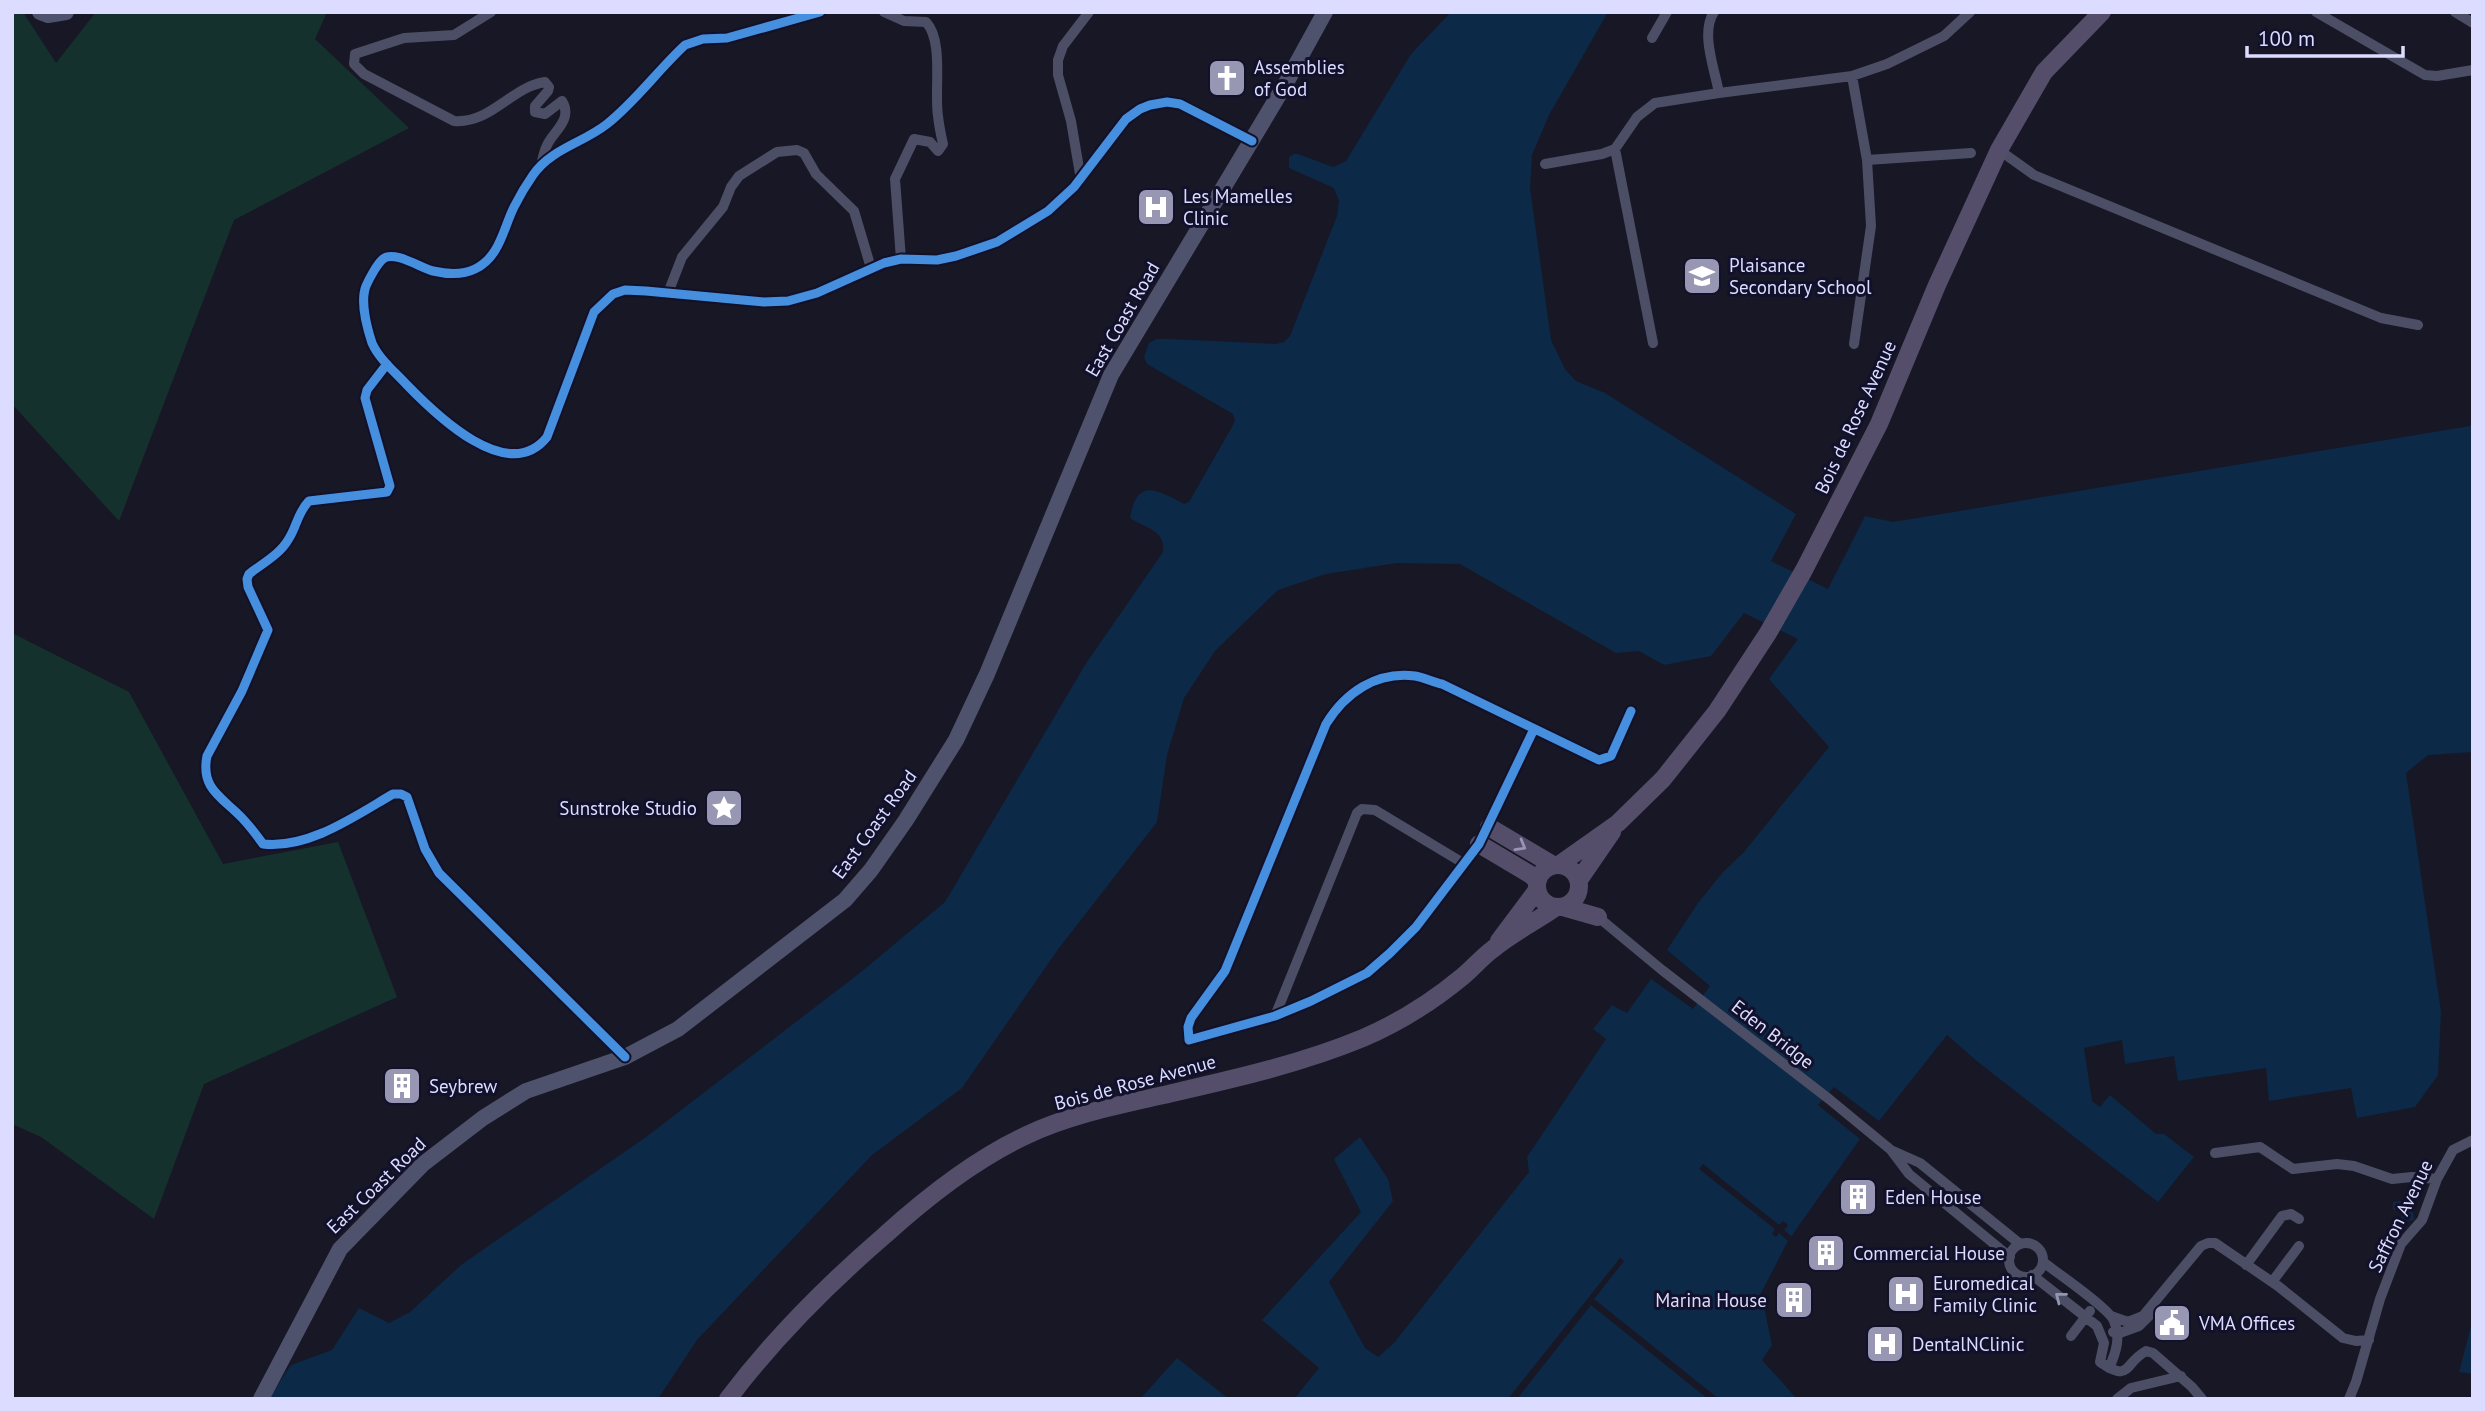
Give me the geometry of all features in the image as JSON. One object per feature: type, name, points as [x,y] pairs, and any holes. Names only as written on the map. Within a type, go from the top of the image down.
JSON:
[{"type":"main road","points":[[40,12],[48,15],[66,12]]},
{"type":"main road","name":"East Coast Road","points":[[261,1399],[340,1249],[423,1164],[483,1118],[526,1091],[625,1057],[678,1030],[845,900],[870,870],[906,820],[956,740],[988,674],[1111,375],[1252,141],[1325,12]]},
{"type":"main road","name":"Bois de Rose Avenue","points":[[1557,865],[1618,823],[1663,779],[1717,711],[1768,633],[1804,570],[1879,424],[1937,285],[1999,150],[2044,72],[2102,12]]},
{"type":"main road","name":"Bois de Rose Avenue","points":[[1579,884],[1618,823]]},
{"type":"main road","points":[[1489,827],[1557,865],[1572,869],[1598,917]]},
{"type":"main road","points":[[1479,844],[1531,874],[1543,901],[1598,917]]},
{"type":"main road","points":[[1537,886],[1543,871],[1557,865]]},
{"type":"main road","points":[[1559,907],[1573,902],[1579,884]]},
{"type":"main road","name":"Bois de Rose Avenue","points":[[1495,947],[1537,886]]},
{"type":"main road","name":"Bois de Rose Avenue","points":[[728,1399],[757,1361],[805,1309],[859,1257],[922,1202],[981,1160],[1028,1134],[1086,1113],[1275,1068],[1364,1038],[1416,1010],[1462,977],[1495,947],[1559,907]]},
{"type":"street","points":[[491,12],[454,35],[404,38],[355,54],[354,64],[364,75],[454,121],[484,116],[531,87],[545,82],[549,87],[548,91],[535,106],[535,112],[545,114],[562,101],[566,111],[559,130],[544,151],[541,166]]},
{"type":"street","points":[[820,12],[727,38],[703,39],[685,45],[605,126],[549,158],[533,174],[514,207],[504,236],[492,254],[476,269],[451,274],[431,271],[392,256],[383,259],[365,288],[365,314],[373,345],[387,364],[430,409],[467,438],[507,452],[530,451],[539,447],[547,437],[594,312],[613,294],[625,290],[764,302],[788,301],[817,293],[871,268],[901,259],[937,260],[997,242],[1048,211],[1081,180],[1126,120],[1150,105],[1167,102],[1181,104],[1252,141]]},
{"type":"street","points":[[884,12],[904,21],[926,22],[932,28],[935,41],[937,116],[943,144],[938,151],[930,142],[914,139],[895,179],[901,259]]},
{"type":"street","points":[[1081,180],[1072,121],[1058,75],[1058,60],[1063,46],[1089,12]]},
{"type":"street","points":[[1652,38],[1667,12]]},
{"type":"street","points":[[1714,12],[1708,34],[1719,93]]},
{"type":"street","points":[[1545,164],[1602,154],[1615,149],[1637,117],[1655,103],[1852,76],[1887,64],[1944,36],[1970,12]]},
{"type":"street","points":[[2316,12],[2426,75],[2437,76],[2473,70]]},
{"type":"street","points":[[2455,12],[2473,23]]},
{"type":"street","points":[[1852,76],[1867,160],[1871,226],[1854,344]]},
{"type":"street","points":[[1615,149],[1653,343]]},
{"type":"street","points":[[668,293],[682,257],[723,207],[739,176],[777,152],[797,150],[804,153],[816,174],[854,211],[871,268]]},
{"type":"street","points":[[1999,150],[2034,175],[2381,318],[2418,325]]},
{"type":"street","points":[[1867,160],[1971,153]]},
{"type":"street","points":[[387,364],[367,390],[365,398],[390,486],[387,492],[309,500],[300,510],[290,538],[283,547],[249,574],[248,587],[268,630],[242,691],[207,756],[207,777],[218,798],[237,813],[263,844],[281,846],[345,822],[393,794],[407,797],[425,849],[439,873],[625,1057]]},
{"type":"street","points":[[1534,729],[1479,844],[1416,927],[1367,973],[1275,1016],[1189,1040],[1188,1027],[1191,1018],[1225,971],[1326,724],[1335,709],[1351,692],[1392,676],[1415,676],[1441,684],[1594,758],[1606,759],[1615,750],[1631,711]]},
{"type":"street","points":[[1275,1016],[1357,813],[1362,809],[1375,810],[1463,863]]},
{"type":"street","name":"Eden Bridge","points":[[1598,917],[1891,1150]]},
{"type":"street","name":"Saffron Avenue","points":[[2349,1399],[2380,1298],[2401,1244],[2422,1220],[2437,1179],[2453,1150],[2473,1140]]},
{"type":"street","points":[[2215,1153],[2260,1147],[2293,1169],[2337,1164],[2354,1166],[2392,1179],[2437,1179]]},
{"type":"street","points":[[1891,1150],[1920,1163],[2020,1244]]},
{"type":"street","points":[[1891,1150],[1909,1174],[2010,1257]]},
{"type":"street","points":[[2246,1265],[2282,1216],[2291,1214],[2299,1219]]},
{"type":"street","points":[[2026,1243],[2037,1247],[2043,1256],[2043,1262],[2041,1268],[2032,1275],[2020,1275],[2014,1271],[2010,1257],[2012,1251],[2020,1244],[2026,1243]]},
{"type":"street","points":[[2043,1262],[2111,1315],[2128,1322],[2143,1316],[2201,1246],[2208,1243],[2221,1246],[2343,1338],[2369,1340]]},
{"type":"street","points":[[2272,1282],[2299,1246]]},
{"type":"street","points":[[2032,1275],[2097,1326],[2117,1334],[2139,1326],[2157,1308],[2179,1272]]},
{"type":"street","points":[[2071,1336],[2096,1304]]},
{"type":"street","points":[[2105,1365],[2116,1353],[2117,1334],[2111,1315]]},
{"type":"street","points":[[2097,1326],[2104,1343],[2105,1365]]},
{"type":"street","points":[[2105,1365],[2118,1372],[2125,1371],[2141,1354],[2153,1353],[2202,1399]]},
{"type":"street","points":[[2116,1399],[2131,1388],[2180,1376]]},
{"type":"green space","points":[[12,12],[23,12],[56,63],[96,12],[327,12],[315,39],[409,128],[234,220],[119,521],[12,404]]},
{"type":"green space","points":[[12,633],[129,692],[223,864],[338,842],[397,997],[204,1084],[154,1219],[41,1137],[12,1124]]},
{"type":"water","points":[[1451,12],[1608,12],[1549,115],[1532,155],[1530,188],[1551,340],[1565,369],[1576,381],[1605,393],[1796,514],[1771,561],[1828,589],[1865,516],[1893,522],[2470,426],[2473,420],[2473,752],[2428,755],[2406,773],[2441,1012],[2438,1075],[2415,1107],[2357,1118],[2351,1088],[2269,1101],[2266,1068],[2178,1081],[2174,1056],[2125,1064],[2122,1040],[2084,1048],[2092,1101],[2100,1107],[2110,1095],[2156,1134],[2164,1134],[2194,1157],[2158,1202],[1947,1035],[1879,1121],[1834,1087],[1818,1105],[1860,1139],[1788,1241],[1759,1297],[1754,1300],[1764,1307],[1772,1345],[1762,1360],[1797,1399],[1294,1399],[1319,1368],[1262,1320],[1361,1212],[1334,1159],[1360,1137],[1388,1179],[1393,1201],[1329,1282],[1365,1348],[1378,1357],[1394,1343],[1529,1172],[1527,1157],[1606,1039],[1593,1029],[1612,1005],[1627,1013],[1651,979],[1693,1009],[1710,986],[1667,950],[1698,903],[1723,872],[1743,853],[1829,747],[1769,679],[1798,639],[1744,613],[1711,656],[1664,665],[1639,651],[1616,653],[1460,564],[1397,563],[1326,574],[1278,590],[1215,651],[1184,698],[1167,755],[1157,822],[1059,948],[962,1088],[872,1155],[697,1340],[658,1399],[268,1399],[291,1365],[332,1350],[359,1308],[389,1323],[410,1312],[461,1265],[646,1137],[861,972],[945,902],[1085,665],[1163,552],[1158,534],[1130,518],[1133,505],[1143,492],[1149,490],[1184,504],[1189,502],[1235,420],[1233,414],[1147,364],[1144,357],[1149,343],[1157,339],[1169,339],[1276,344],[1284,342],[1290,336],[1337,216],[1339,201],[1334,188],[1289,168],[1289,157],[1298,154],[1333,167],[1346,161],[1411,54]]},
{"type":"water","points":[[2411,1200],[2414,1220],[2402,1222],[2400,1209],[2393,1210],[2393,1202]]},
{"type":"water","points":[[2473,1319],[2473,1374],[2459,1372]]},
{"type":"water","points":[[1177,1358],[1229,1399],[1140,1399]]},
{"type":"pier","points":[[1703,1164],[1779,1225],[1783,1221],[1788,1225],[1784,1230],[1791,1236],[1788,1241],[1779,1233],[1776,1237],[1772,1234],[1775,1229],[1699,1169]]},
{"type":"pier","points":[[1620,1258],[1624,1261],[1594,1299],[1719,1399],[1708,1399],[1591,1305],[1517,1399],[1508,1399]]},
{"type":"cycle path","points":[[820,12],[727,38],[703,39],[685,45],[607,124],[558,152],[540,166],[518,199],[495,250],[475,269],[460,273],[443,273],[400,258],[383,259],[364,292],[366,322],[372,343],[383,360],[435,412],[473,440],[493,450],[513,454],[531,450],[547,437],[594,312],[613,294],[625,290],[764,302],[788,301],[817,293],[884,263],[901,259],[937,260],[997,242],[1048,211],[1074,187],[1126,119],[1150,105],[1167,102],[1180,104],[1252,141]]},
{"type":"cycle path","points":[[387,364],[367,390],[365,398],[390,486],[387,492],[309,501],[285,545],[249,574],[248,587],[268,630],[242,691],[207,756],[206,775],[213,789],[263,844],[280,844],[314,836],[347,821],[393,794],[407,797],[425,849],[439,873],[625,1057]]},
{"type":"cycle path","points":[[1534,729],[1479,844],[1416,927],[1390,953],[1367,973],[1311,1001],[1275,1016],[1189,1040],[1188,1027],[1191,1018],[1225,971],[1326,724],[1352,694],[1363,686],[1387,677],[1421,677],[1442,684],[1599,760],[1611,756],[1631,711]]},
{"type":"place","name":"Assemblies of God","points":[[1227,78]]},
{"type":"place","name":"Les Mamelles Clinic","points":[[1156,207]]},
{"type":"place","name":"Plaisance Secondary School","points":[[1702,276]]},
{"type":"place","name":"Sunstroke Studio","points":[[724,808]]},
{"type":"place","name":"Seybrew","points":[[402,1086]]},
{"type":"place","name":"Eden House","points":[[1858,1197]]},
{"type":"place","name":"Commercial House","points":[[1826,1253]]},
{"type":"place","name":"Euromedical Family Clinic","points":[[1906,1294]]},
{"type":"place","name":"Marina House","points":[[1794,1300]]},
{"type":"place","name":"VMA Offices","points":[[2172,1323]]},
{"type":"place","name":"DentalNClinic","points":[[1885,1344]]}]
